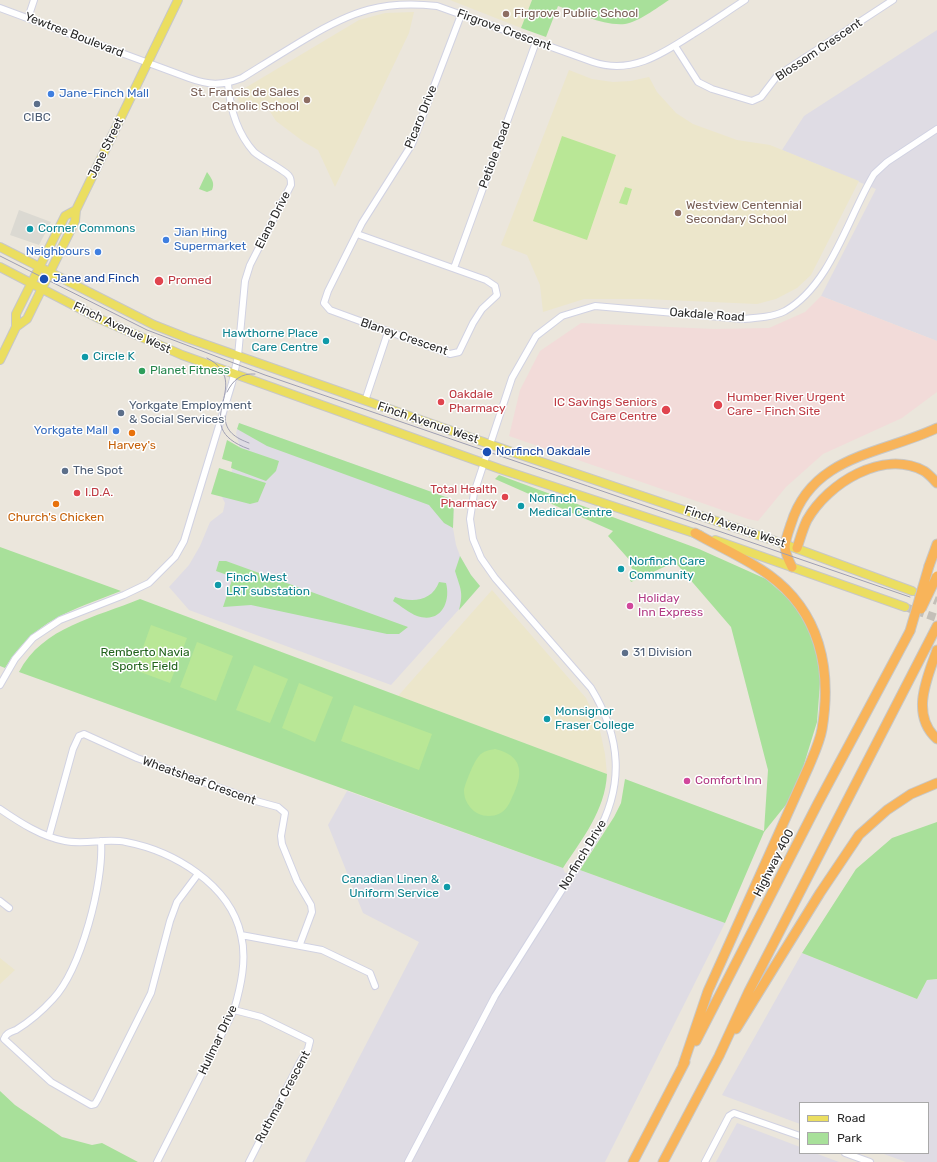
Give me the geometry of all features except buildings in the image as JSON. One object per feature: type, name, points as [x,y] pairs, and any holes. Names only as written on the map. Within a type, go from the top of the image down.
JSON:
[{"type":"highway","points":[[792,567],[785,554],[784,544],[794,514],[810,488],[834,467],[845,461],[937,428]]},
{"type":"highway","points":[[797,548],[807,520],[818,505],[846,480],[870,468],[887,463],[908,465],[925,471],[937,483]]},
{"type":"highway","points":[[683,1066],[708,991],[809,766],[822,730],[826,684],[825,669],[820,645],[812,625],[797,601],[768,574],[695,534]]},
{"type":"highway","points":[[910,632],[937,544]]},
{"type":"highway","name":"Highway 400","points":[[633,1162],[818,803],[910,632],[937,576]]},
{"type":"highway","points":[[663,1162],[719,1056],[749,990],[937,626]]},
{"type":"highway","points":[[937,650],[926,681],[922,704],[925,721],[930,732],[937,739]]},
{"type":"highway","points":[[719,1056],[758,996],[820,893],[860,835],[887,810],[912,794],[937,783]]},
{"type":"main road","name":"Jane Street","points":[[16,327],[27,319],[42,289],[75,221],[76,210],[178,0]]},
{"type":"main road","name":"Jane Street","points":[[0,360],[16,327],[16,314],[39,267],[65,216],[76,210]]},
{"type":"main road","name":"Finch Avenue West","points":[[0,247],[154,325],[365,401],[797,548],[912,591]]},
{"type":"main road","name":"Finch Avenue West","points":[[0,267],[138,337],[234,374],[905,607]]},
{"type":"street","points":[[28,18],[34,0]]},
{"type":"street","name":"Firgrove Crescent","points":[[228,84],[242,78],[348,14],[381,2],[418,2],[437,6],[598,64],[614,66],[647,61],[675,46],[745,0]]},
{"type":"street","name":"Blossom Crescent","points":[[675,46],[698,82],[712,89],[752,101],[761,97],[777,76],[893,0]]},
{"type":"street","name":"Yewtree Boulevard","points":[[0,8],[147,62]]},
{"type":"street","name":"Picaro Drive","points":[[357,234],[412,144],[461,15]]},
{"type":"street","name":"Petiole Road","points":[[454,268],[536,42]]},
{"type":"street","points":[[147,62],[198,81],[228,84]]},
{"type":"street","name":"Elana Drive","points":[[228,84],[236,122],[247,142],[261,157],[286,172],[291,181],[291,185],[250,265],[245,281],[238,356]]},
{"type":"street","name":"Oakdale Road","points":[[484,462],[512,378],[536,336],[562,316],[595,306],[743,319],[763,317],[784,311],[804,296],[822,276],[874,174],[887,162],[937,129]]},
{"type":"street","name":"Blaney Crescent","points":[[357,234],[454,268],[491,282],[497,290],[497,295],[482,309],[473,323],[459,352],[450,354],[388,332],[330,310],[324,303],[328,291],[357,234]]},
{"type":"street","points":[[365,401],[388,332]]},
{"type":"street","points":[[0,684],[22,650],[45,628],[70,616],[139,589],[160,573],[175,557],[190,528],[238,356]]},
{"type":"street","name":"Norfinch Drive","points":[[408,1162],[495,996],[603,824],[613,799],[617,767],[613,734],[604,710],[591,688],[495,578],[481,558],[473,538],[470,519],[474,493],[484,462]]},
{"type":"street","name":"Wheatsheaf Crescent","points":[[49,836],[73,749],[79,736],[84,734],[136,758],[282,809],[285,812],[280,836],[282,844],[297,881],[312,905],[311,919],[300,944]]},
{"type":"street","name":"Hullmar Drive","points":[[0,809],[49,836],[65,841],[112,840],[137,845],[171,858],[198,874],[224,899],[235,918],[241,935],[243,972],[234,1010],[157,1162]]},
{"type":"street","points":[[101,841],[99,879],[75,965],[65,984],[53,999],[21,1026],[7,1034],[4,1039],[51,1082],[91,1105],[95,1104],[98,1099],[147,1002],[155,983],[172,914],[177,902],[198,874]]},
{"type":"street","points":[[0,901],[9,908]]},
{"type":"street","points":[[241,935],[300,944],[332,954],[370,973],[375,986]]},
{"type":"street","name":"Ruthmar Crescent","points":[[234,1010],[261,1017],[310,1041],[308,1049],[248,1162]]},
{"type":"street","points":[[705,1162],[731,1114],[734,1113],[750,1117],[799,1136]]},
{"type":"street","points":[[849,1154],[870,1162]]},
{"type":"shaded area","name":"Firgrove Public School","points":[[450,0],[532,0],[521,28]]},
{"type":"shaded area","name":"St. Francis de Sales Catholic School","points":[[414,12],[409,33],[335,187],[318,150],[304,142],[276,121],[269,110],[242,107],[235,94],[359,20],[385,13]]},
{"type":"shaded area","points":[[937,30],[937,341],[821,296],[876,189],[782,150],[804,116]]},
{"type":"shaded area","name":"Westview Centennial Secondary School","points":[[569,70],[592,79],[613,82],[631,81],[649,77],[657,92],[676,113],[693,124],[737,140],[770,145],[859,181],[811,275],[797,288],[776,299],[757,304],[644,299],[584,299],[543,312],[540,285],[527,255],[501,245]]},
{"type":"shaded area","name":"Corner Commons","points":[[19,210],[51,222],[39,245],[10,235]]},
{"type":"shaded area","name":"Humber River Urgent Care - Finch Site","points":[[821,296],[937,341],[937,392],[902,418],[823,454],[786,487],[758,521],[748,519],[509,436],[520,390],[540,351],[581,323],[714,329],[769,328],[805,312]]},
{"type":"shaded area","points":[[239,423],[454,500],[453,528],[456,545],[460,556],[471,575],[480,586],[391,685],[189,610],[169,587],[189,565],[200,546],[210,522],[223,512],[225,503],[222,497],[240,449],[236,433]]},
{"type":"shaded area","points":[[492,590],[586,698],[599,726],[605,754],[607,774],[398,696]]},
{"type":"shaded area","points":[[347,791],[563,868],[565,873],[580,870],[725,923],[605,1162],[305,1162],[419,942],[363,913],[328,825]]},
{"type":"shaded area","points":[[802,953],[917,999],[927,980],[937,979],[937,1162],[906,1162],[884,1154],[929,1154],[929,1102],[799,1102],[799,1124],[722,1095]]},
{"type":"shaded area","points":[[0,958],[15,970],[0,984]]},
{"type":"shaded area","points":[[737,1123],[799,1147],[799,1154],[818,1154],[839,1162],[716,1162]]},
{"type":"green space","points":[[532,0],[669,0],[641,18],[625,24],[599,21],[558,6],[546,37],[521,28]]},
{"type":"green space","points":[[562,136],[616,155],[587,240],[533,221]]},
{"type":"green space","points":[[207,172],[212,179],[213,185],[212,190],[207,192],[199,189]]},
{"type":"green space","points":[[625,187],[632,189],[627,205],[619,203]]},
{"type":"green space","points":[[239,423],[454,500],[453,528],[444,523],[429,505],[267,446],[237,429]]},
{"type":"green space","points":[[227,440],[241,448],[279,461],[276,471],[266,481],[231,468],[232,462],[222,459]]},
{"type":"green space","points":[[219,468],[266,483],[258,502],[250,504],[211,494]]},
{"type":"green space","points":[[499,475],[699,549],[766,579],[789,599],[800,612],[809,628],[816,645],[821,670],[817,722],[801,774],[789,801],[764,832],[725,923],[580,870],[614,817],[621,803],[625,779],[764,831],[768,770],[731,627],[675,562],[631,582],[628,575],[633,570],[631,567],[634,565],[608,536],[613,531],[495,479]]},
{"type":"green space","points":[[0,547],[121,591],[70,611],[42,627],[17,651],[5,668],[0,666]]},
{"type":"green space","points":[[460,556],[471,575],[480,586],[459,610],[461,594],[455,571]]},
{"type":"green space","points":[[219,561],[226,561],[408,627],[399,634],[387,634],[251,605],[223,607],[233,577],[216,571]]},
{"type":"green space","points":[[439,582],[446,583],[447,597],[442,610],[432,617],[425,618],[417,616],[393,601],[395,597],[415,600],[427,597],[436,588]]},
{"type":"green space","name":"Remberto Navia Sports Field","points":[[140,599],[607,774],[602,800],[597,812],[585,835],[563,868],[19,672],[29,657],[42,644],[56,634],[72,625]]},
{"type":"green space","points":[[151,625],[187,638],[170,683],[135,670]]},
{"type":"green space","points":[[197,642],[233,656],[216,701],[180,687]]},
{"type":"green space","points":[[254,665],[288,679],[270,723],[236,710]]},
{"type":"green space","points":[[299,683],[333,697],[315,742],[282,728]]},
{"type":"green space","points":[[354,705],[432,734],[419,770],[341,741]]},
{"type":"green space","points":[[495,749],[510,755],[515,760],[518,765],[519,778],[508,805],[499,814],[489,816],[478,814],[470,807],[464,795],[464,790],[477,759],[481,754]]},
{"type":"green space","points":[[937,822],[937,979],[927,980],[917,999],[802,953],[856,869],[892,838]]},
{"type":"green space","points":[[0,1091],[15,1105],[62,1137],[92,1145],[102,1143],[138,1162],[0,1162]]},
{"type":"tunnel","points":[[912,591],[937,601]]},
{"type":"tunnel","points":[[905,607],[937,618]]},
{"type":"tram line","points":[[0,256],[147,330],[265,375],[910,597]]},
{"type":"tram line","points":[[207,358],[220,368],[226,380],[220,417],[222,429],[231,440],[249,449]]},
{"type":"tram line","points":[[227,392],[238,378],[255,374]]},
{"type":"tram line","points":[[225,416],[225,422],[232,434],[249,443]]},
{"type":"place","name":"Firgrove Public School","points":[[506,14]]},
{"type":"place","name":"Jane-Finch Mall","points":[[51,94]]},
{"type":"place","name":"St. Francis de Sales Catholic School","points":[[307,100]]},
{"type":"place","name":"CIBC","points":[[37,104]]},
{"type":"place","name":"Westview Centennial Secondary School","points":[[678,213]]},
{"type":"place","name":"Corner Commons","points":[[30,229]]},
{"type":"place","name":"Jian Hing Supermarket","points":[[166,240]]},
{"type":"place","name":"Neighbours","points":[[98,252]]},
{"type":"place","name":"Jane and Finch","points":[[44,279]]},
{"type":"place","name":"Promed","points":[[159,281]]},
{"type":"place","name":"Hawthorne Place Care Centre","points":[[326,341]]},
{"type":"place","name":"Circle K","points":[[85,357]]},
{"type":"place","name":"Planet Fitness","points":[[142,371]]},
{"type":"place","name":"Oakdale Pharmacy","points":[[441,402]]},
{"type":"place","name":"Humber River Urgent Care - Finch Site","points":[[718,405]]},
{"type":"place","name":"IC Savings Seniors Care Centre","points":[[666,410]]},
{"type":"place","name":"Yorkgate Employment & Social Services","points":[[121,413]]},
{"type":"place","name":"Yorkgate Mall","points":[[116,431]]},
{"type":"place","name":"Harvey's","points":[[132,433]]},
{"type":"place","name":"Norfinch Oakdale","points":[[487,452]]},
{"type":"place","name":"The Spot","points":[[65,471]]},
{"type":"place","name":"I.D.A.","points":[[77,493]]},
{"type":"place","name":"Total Health Pharmacy","points":[[505,497]]},
{"type":"place","name":"Church's Chicken","points":[[56,504]]},
{"type":"place","name":"Norfinch Medical Centre","points":[[521,506]]},
{"type":"place","name":"Norfinch Care Community","points":[[621,569]]},
{"type":"place","name":"Finch West LRT substation","points":[[218,585]]},
{"type":"place","name":"Holiday Inn Express","points":[[630,606]]},
{"type":"place","name":"31 Division","points":[[625,653]]},
{"type":"place","name":"Monsignor Fraser College","points":[[547,719]]},
{"type":"place","name":"Comfort Inn","points":[[687,781]]},
{"type":"place","name":"Canadian Linen & Uniform Service","points":[[447,887]]}]
